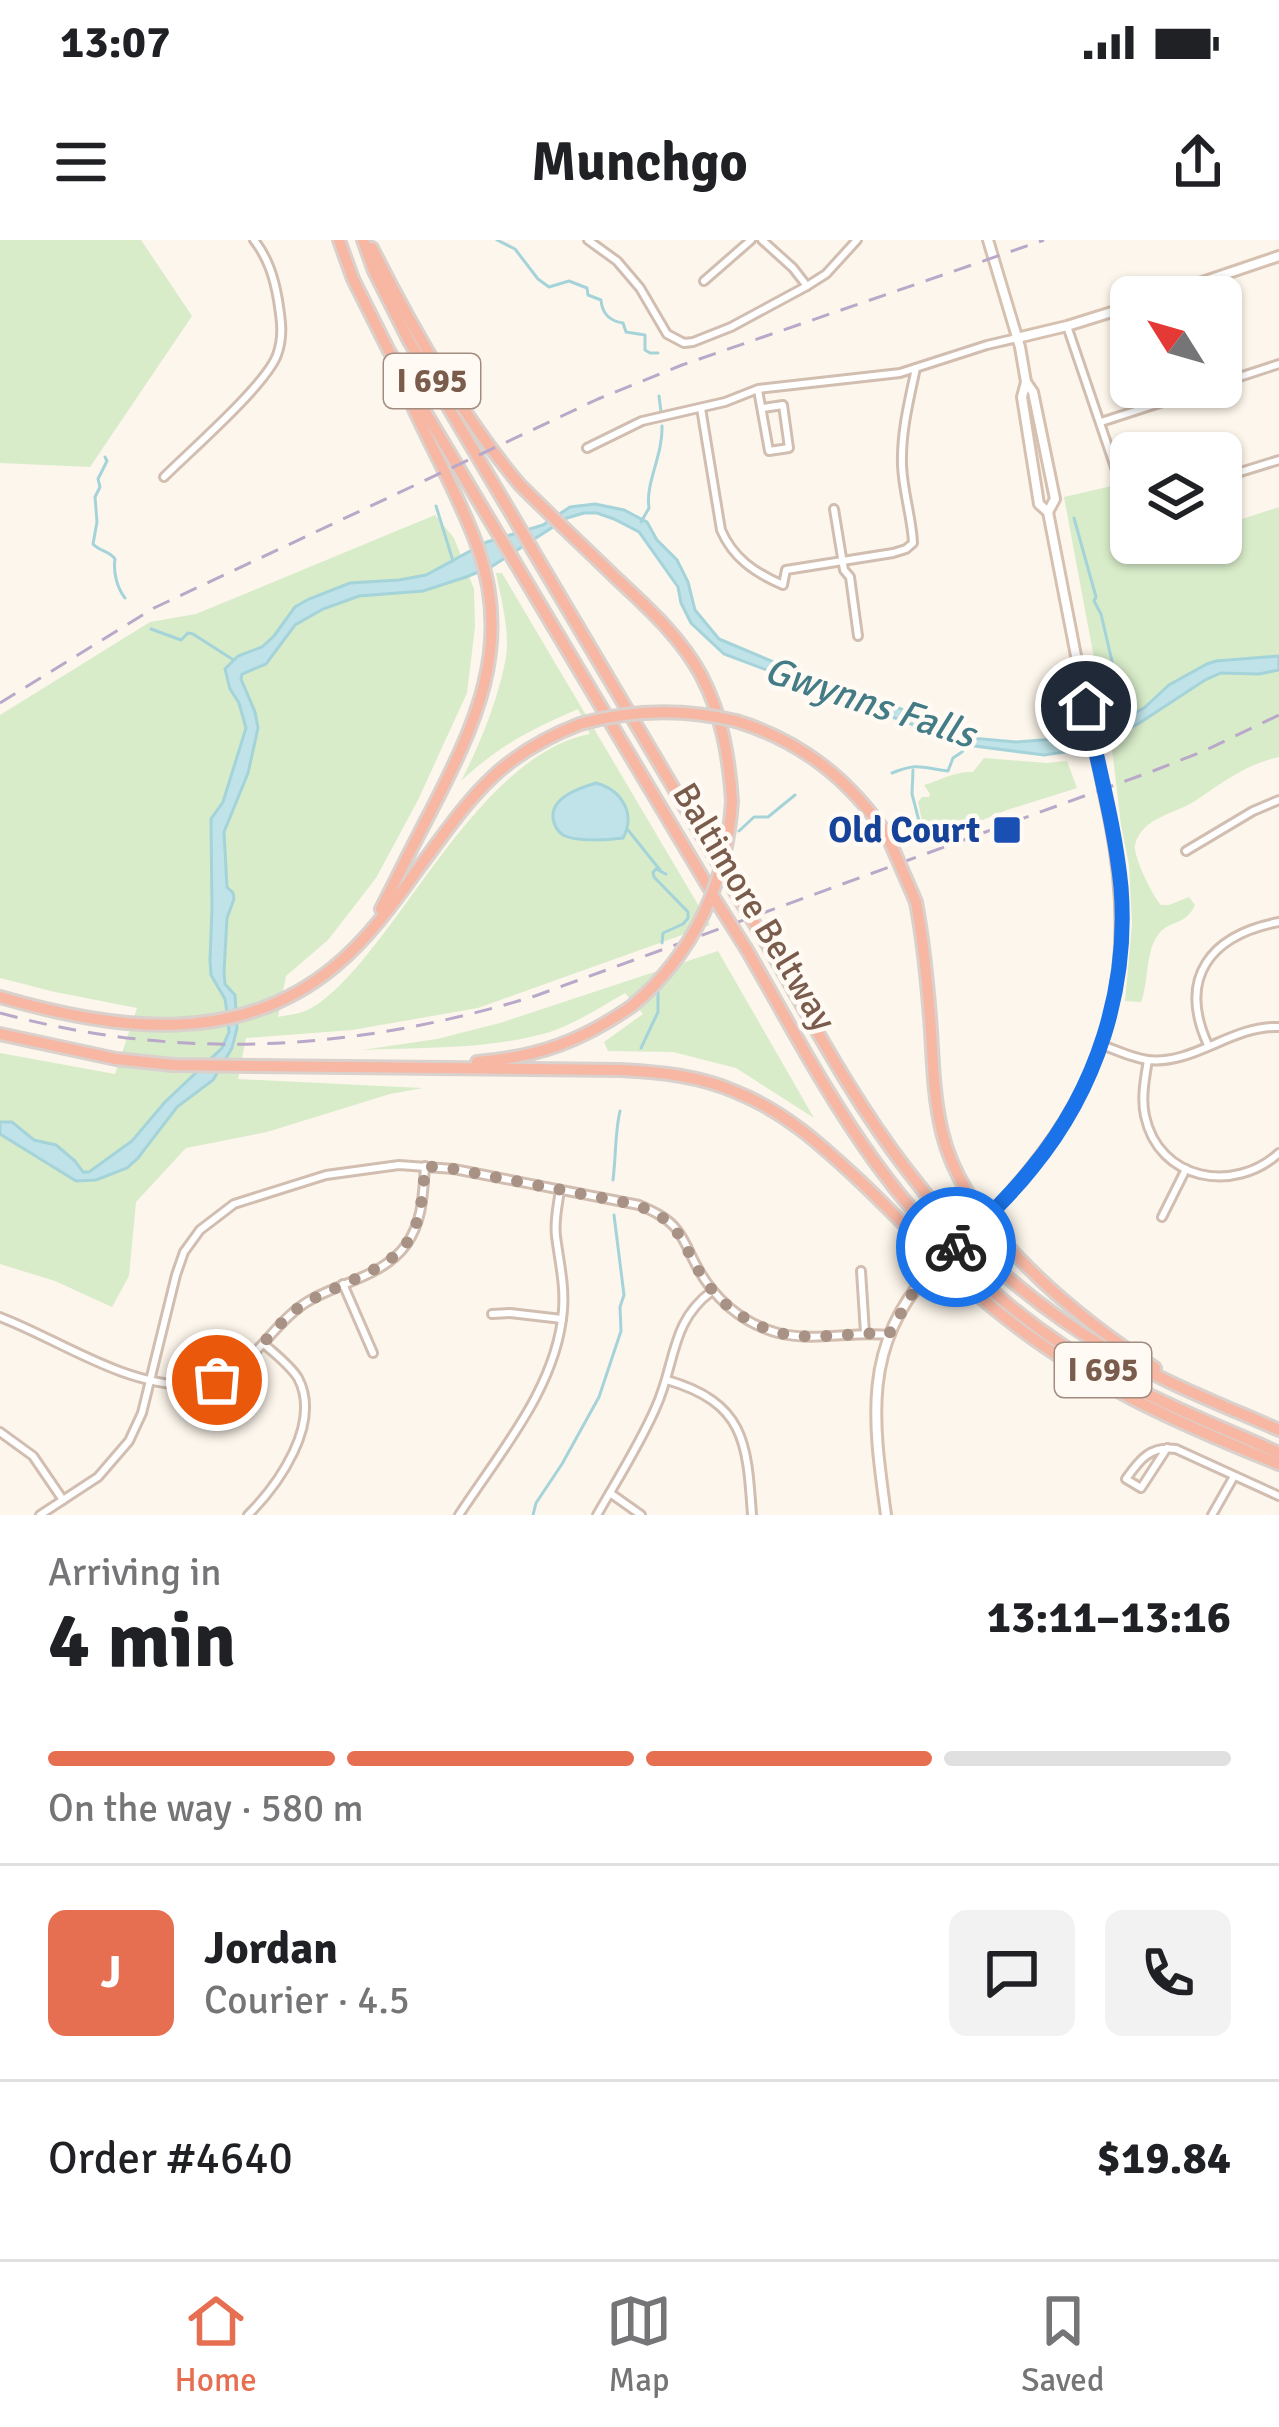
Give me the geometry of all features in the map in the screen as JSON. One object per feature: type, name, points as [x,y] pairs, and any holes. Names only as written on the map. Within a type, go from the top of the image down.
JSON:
[{"type":"highway","name":"Baltimore Beltway","points":[[339,240],[389,351],[872,1159],[949,1252],[1015,1310],[1092,1364],[1279,1453]]},
{"type":"highway","name":"Baltimore Beltway","points":[[366,240],[374,271],[409,341],[890,1147],[953,1226],[1064,1321],[1132,1363],[1279,1430]]},
{"type":"highway","points":[[366,240],[505,467],[688,653],[721,726],[730,771],[726,854],[704,915],[665,973],[632,1006],[584,1036],[544,1051],[495,1061],[426,1066]]},
{"type":"highway","points":[[368,932],[464,745],[481,702],[491,644],[486,579],[475,539],[389,351]]},
{"type":"highway","points":[[0,997],[111,1020],[190,1026],[247,1015],[287,998],[335,966],[368,932],[476,792],[499,769],[542,740],[611,716],[658,711],[695,712],[736,721],[769,732],[824,764],[859,797],[887,835],[916,902],[936,1102],[958,1180],[1003,1241],[1061,1297],[1119,1344],[1193,1392]]},
{"type":"highway","points":[[0,1034],[173,1065],[638,1071],[688,1077],[736,1091],[802,1129],[986,1302],[1059,1357],[1144,1406],[1279,1463]]},
{"type":"main road","points":[[988,240],[1026,382],[1033,392],[1055,499],[1048,512]]},
{"type":"main road","points":[[1220,276],[1279,256]]},
{"type":"main road","points":[[1017,338],[1110,313]]},
{"type":"main road","points":[[886,1515],[875,1410],[889,1334],[927,1275],[1052,1143],[1102,1045],[1116,987],[1122,918],[1119,872],[1048,512],[1040,504],[1022,397],[1026,382]]},
{"type":"street","points":[[164,477],[264,377],[278,353],[282,331],[275,285],[254,240]]},
{"type":"street","points":[[588,240],[617,261],[640,287],[667,334],[684,343],[731,327],[807,286],[826,274],[857,240]]},
{"type":"street","points":[[704,280],[751,240]]},
{"type":"street","points":[[762,240],[807,286]]},
{"type":"street","points":[[1067,326],[1110,448]]},
{"type":"street","points":[[587,448],[642,421],[725,403],[758,389],[900,373],[1017,338]]},
{"type":"street","points":[[1242,376],[1279,364]]},
{"type":"street","points":[[701,408],[721,530],[734,553],[783,585],[786,570],[906,549],[913,543],[902,470],[906,409],[916,368]]},
{"type":"street","points":[[758,389],[769,451],[789,448],[783,405],[763,408]]},
{"type":"street","points":[[1101,422],[1144,408]]},
{"type":"street","points":[[1242,471],[1279,460]]},
{"type":"street","points":[[834,509],[858,636]]},
{"type":"street","points":[[1186,851],[1279,800]]},
{"type":"street","points":[[1208,1045],[1197,1012],[1202,971],[1230,938],[1279,922]]},
{"type":"street","points":[[1102,1045],[1148,1060],[1181,1056],[1250,1029],[1279,1027]]},
{"type":"street","points":[[1148,1060],[1143,1095],[1146,1120],[1166,1154],[1186,1169],[1213,1177],[1237,1176],[1260,1168],[1279,1153]]},
{"type":"street","points":[[40,1515],[98,1477],[121,1454],[136,1429],[178,1265],[191,1240],[235,1204],[326,1175],[376,1166],[425,1166],[639,1205],[677,1230],[712,1291],[743,1318],[772,1331],[819,1336],[889,1334]]},
{"type":"street","points":[[0,1317],[152,1380],[192,1386],[217,1380],[238,1370],[295,1310],[384,1265],[409,1242],[423,1203],[425,1166]]},
{"type":"street","points":[[1162,1217],[1186,1169]]},
{"type":"street","points":[[458,1515],[542,1384],[556,1347],[564,1288],[556,1232],[560,1190]]},
{"type":"street","points":[[861,1271],[866,1333]]},
{"type":"street","points":[[343,1285],[373,1353]]},
{"type":"street","points":[[597,1515],[667,1380],[681,1326],[712,1291]]},
{"type":"street","points":[[492,1314],[562,1319]]},
{"type":"street","points":[[248,1515],[278,1482],[305,1420],[299,1382],[264,1344]]},
{"type":"street","points":[[667,1380],[708,1395],[734,1421],[745,1451],[752,1515]]},
{"type":"street","points":[[0,1432],[32,1456],[63,1500]]},
{"type":"street","points":[[1167,1448],[1142,1488],[1126,1479],[1143,1456],[1167,1448],[1279,1496]]},
{"type":"street","points":[[1212,1515],[1233,1478]]},
{"type":"street","points":[[610,1492],[641,1515]]},
{"type":"green space","points":[[0,240],[141,240],[192,316],[90,467],[0,463]]},
{"type":"green space","points":[[1110,486],[1110,564],[1242,564],[1242,519],[1279,507],[1279,757],[1235,775],[1152,822],[1139,836],[1137,858],[1161,905],[1189,897],[1195,905],[1154,942],[1141,1002],[1125,1001],[1132,924],[1129,865],[1064,497]]},
{"type":"green space","points":[[435,515],[454,538],[474,589],[467,693],[376,878],[328,940],[286,976],[278,1017],[313,1007],[346,979],[465,826],[524,766],[556,746],[590,734],[578,709],[516,739],[461,781],[488,721],[506,657],[506,625],[496,573],[502,573],[710,925],[478,1008],[352,1030],[246,1038],[238,1079],[423,1088],[267,1132],[186,1148],[136,1202],[129,1276],[112,1307],[55,1281],[0,1264],[0,1053],[115,1074],[137,1008],[0,978],[0,715],[150,622],[196,614]]},
{"type":"green space","points":[[984,758],[1067,761],[1077,788],[929,842],[926,835],[902,843],[922,821],[918,802],[930,794],[924,785],[973,772]]},
{"type":"green space","points":[[718,951],[814,1118],[736,1068],[673,1052],[608,1051],[604,1042],[643,1014],[625,993],[569,1024],[527,1038],[456,1047],[362,1050],[437,1039],[500,1023]]},
{"type":"water","name":"Gwynns Falls","points":[[595,504],[624,510],[647,522],[677,560],[695,610],[719,639],[937,722],[960,737],[1016,742],[1081,737],[1144,708],[1169,685],[1207,664],[1279,656],[1279,670],[1221,673],[1138,724],[1072,751],[1044,755],[967,745],[724,654],[691,623],[678,587],[639,532],[597,513],[567,518],[491,567],[466,577],[423,591],[359,596],[323,609],[295,625],[266,664],[242,674],[258,728],[248,773],[224,832],[227,887],[234,899],[227,918],[224,972],[225,984],[235,995],[237,1028],[232,1048],[213,1080],[177,1107],[138,1158],[127,1168],[96,1180],[76,1181],[0,1134],[0,1122],[12,1122],[34,1140],[56,1145],[83,1172],[89,1172],[132,1141],[222,1048],[229,1032],[227,1012],[211,975],[210,960],[211,819],[223,802],[246,728],[225,669],[238,656],[262,647],[295,607],[309,599],[350,583],[426,575],[487,542],[543,525],[570,507]]},
{"type":"water","points":[[596,783],[613,791],[624,804],[628,820],[623,838],[584,840],[563,835],[553,821],[557,804]]},
{"type":"waterway","points":[[497,240],[515,249],[549,287],[569,281],[587,288],[588,295],[601,300],[608,316],[623,323],[626,332],[645,335],[645,350],[658,353]]},
{"type":"waterway","points":[[659,396],[661,412]]},
{"type":"waterway","points":[[641,522],[649,508],[662,426]]},
{"type":"waterway","points":[[105,457],[95,497],[93,544],[115,559],[116,580],[125,598]]},
{"type":"waterway","points":[[436,506],[453,561]]},
{"type":"waterway","points":[[1074,518],[1114,670],[1135,713]]},
{"type":"waterway","points":[[151,629],[181,640],[193,634],[232,659]]},
{"type":"waterway","points":[[892,773],[915,767],[948,771],[967,742]]},
{"type":"waterway","points":[[913,770],[912,794],[919,821]]},
{"type":"waterway","points":[[739,831],[754,817],[768,817],[795,795]]},
{"type":"waterway","points":[[628,830],[660,870]]},
{"type":"waterway","points":[[662,943],[663,933],[688,918],[688,912],[653,872],[666,874]]},
{"type":"waterway","points":[[641,1048],[658,1012],[658,992]]},
{"type":"waterway","points":[[613,1180],[620,1111]]},
{"type":"waterway","points":[[533,1515],[599,1397],[621,1331],[624,1295],[614,1215]]},
{"type":"railway","points":[[0,703],[154,608],[598,399],[682,365],[1044,240]]},
{"type":"railway","points":[[0,1013],[68,1029],[202,1044],[335,1038],[468,1015],[535,996],[1153,771],[1279,715]]},
{"type":"way so far","points":[[217,1380],[246,1364],[305,1303],[376,1270],[402,1251],[419,1218],[425,1166],[651,1210],[677,1230],[702,1276],[723,1302],[752,1323],[783,1334],[889,1334],[915,1289],[956,1247]]},
{"type":"place","name":"Old Court","points":[[1007,830]]},
{"type":"route","points":[[956,1247],[1052,1143],[1083,1090],[1110,1017],[1120,962],[1121,890],[1086,706]]}]
